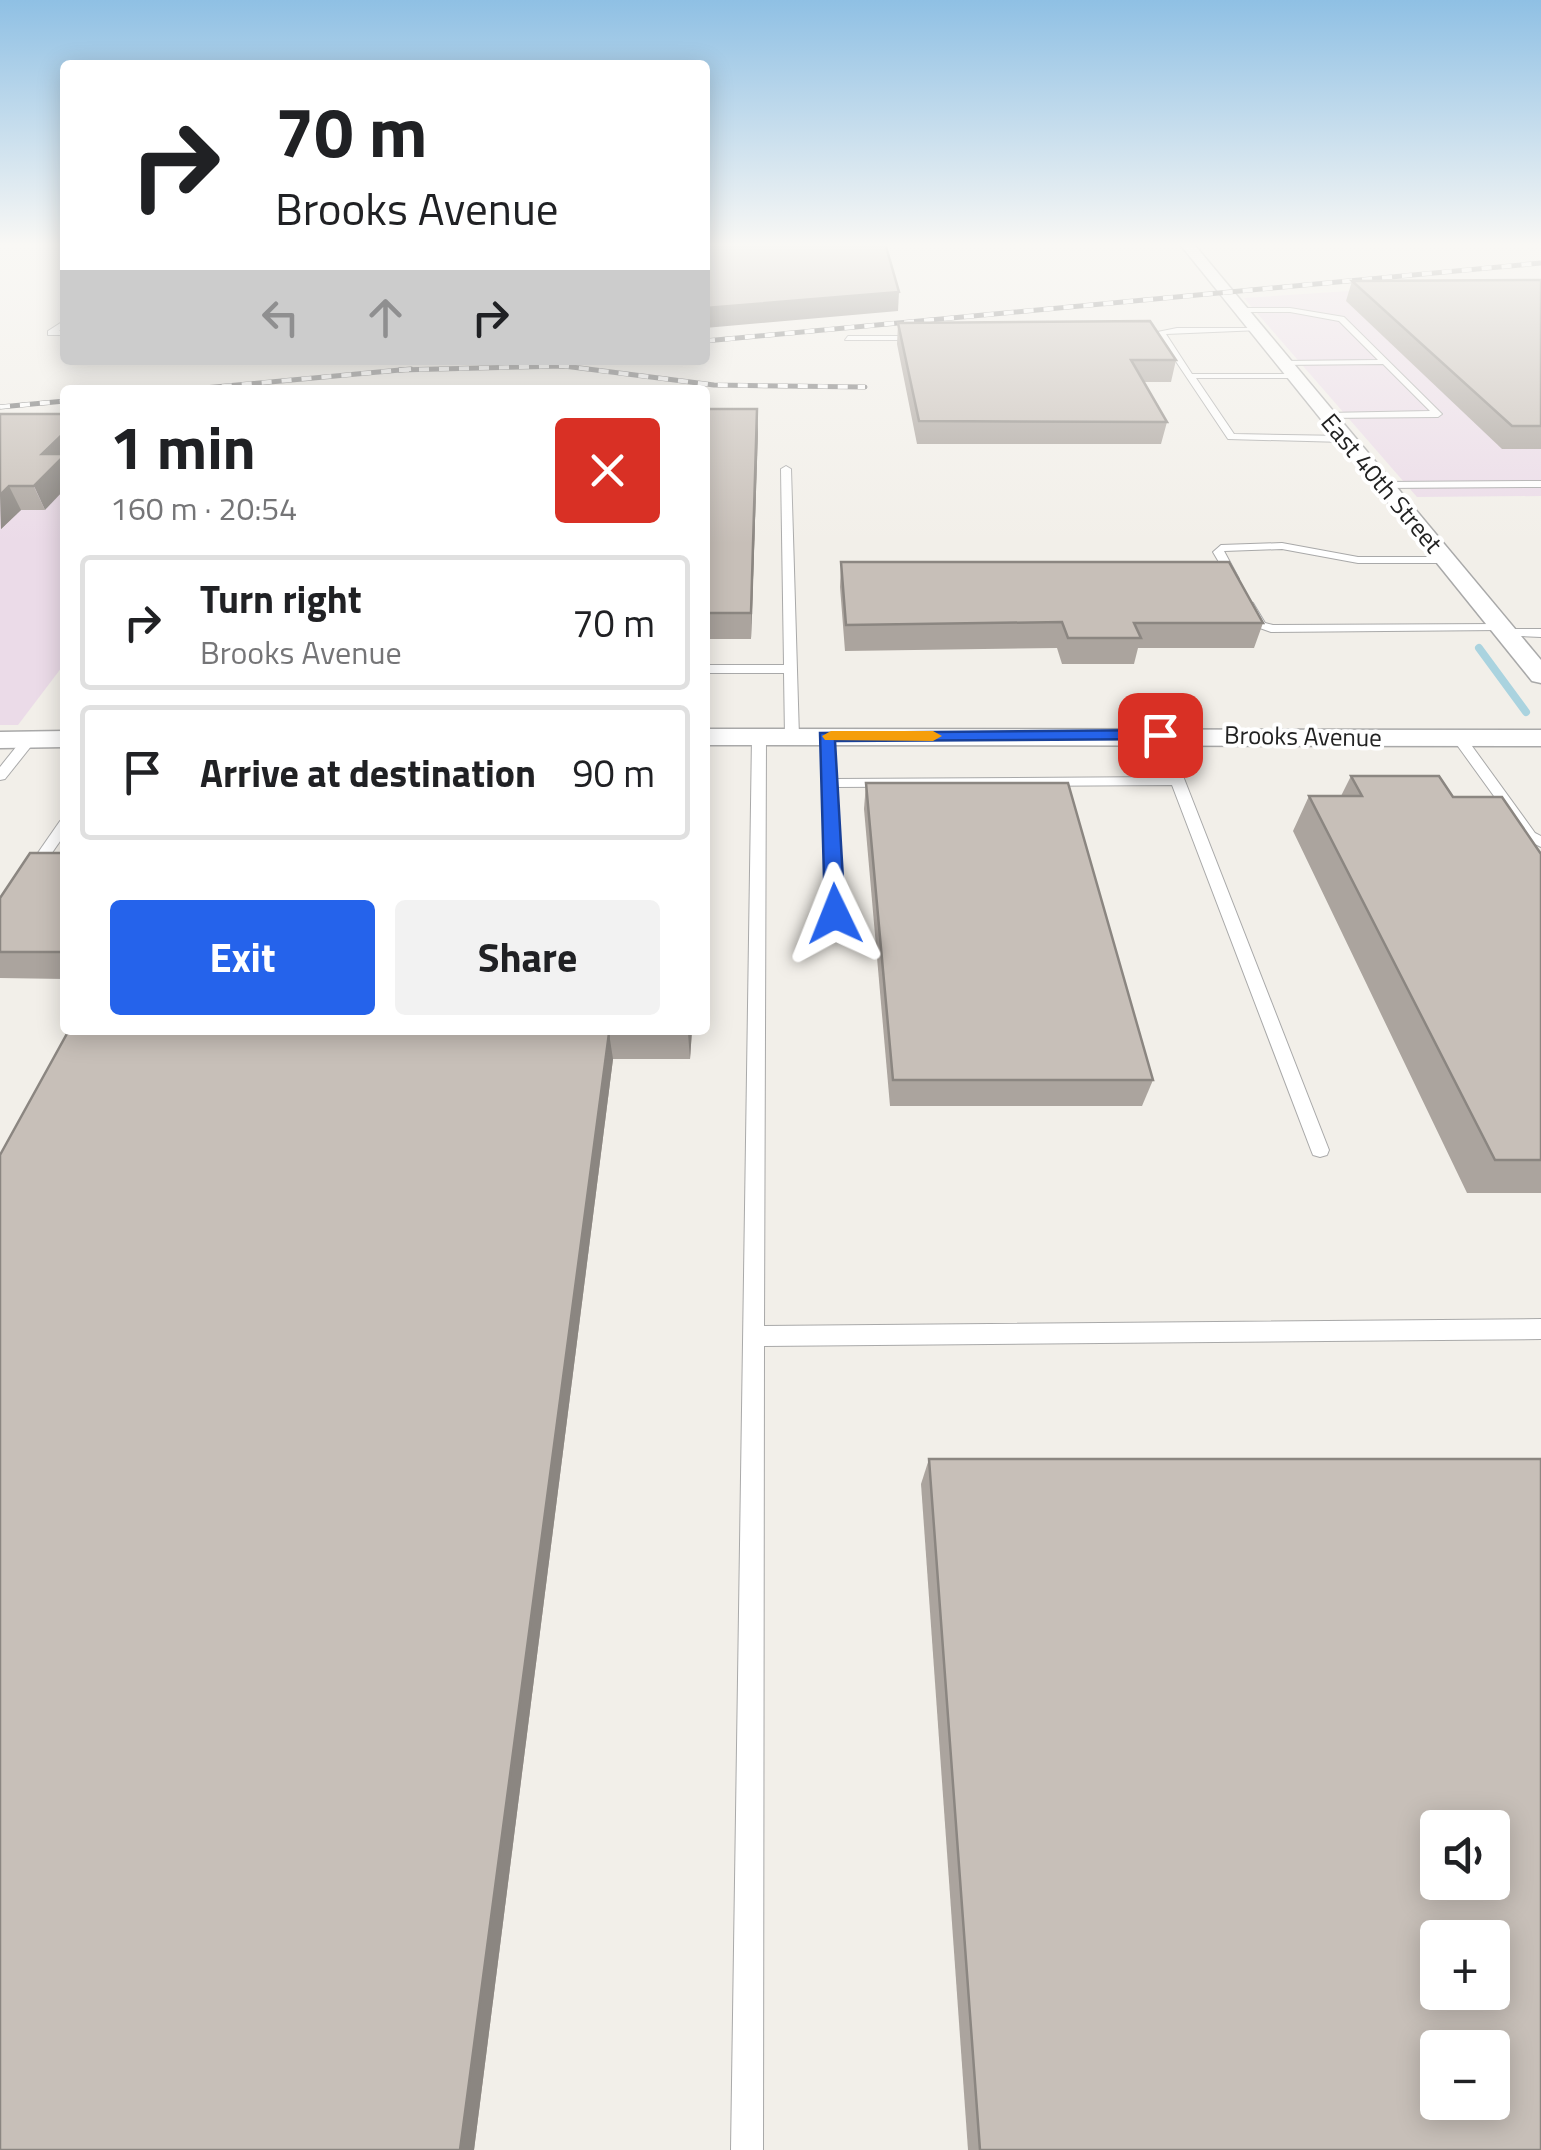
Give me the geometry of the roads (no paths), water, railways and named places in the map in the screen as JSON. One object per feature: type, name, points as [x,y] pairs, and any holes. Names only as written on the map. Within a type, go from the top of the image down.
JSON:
[{"type":"street","name":"East 40th Street","points":[[1267,343],[1541,676]]},
{"type":"street","name":"Brooks Avenue","points":[[710,737],[1541,738]]},
{"type":"street","points":[[0,740],[60,740]]},
{"type":"lane","points":[[1168,343],[1231,437],[1344,439]]},
{"type":"lane","points":[[1326,416],[1438,414],[1365,343]]},
{"type":"lane","points":[[1190,376],[1385,362]]},
{"type":"lane","points":[[786,470],[792,736]]},
{"type":"lane","points":[[1382,486],[1541,484]]},
{"type":"lane","points":[[1445,560],[1358,560],[1282,546],[1221,548],[1218,552],[1265,628],[1541,633]]},
{"type":"lane","points":[[710,669],[791,669]]},
{"type":"lane","points":[[1160,735],[1320,1150]]},
{"type":"lane","points":[[747,2150],[759,736]]},
{"type":"lane","points":[[826,736],[835,914]]},
{"type":"lane","points":[[1460,738],[1530,836],[1541,842]]},
{"type":"lane","points":[[0,776],[29,740]]},
{"type":"lane","points":[[830,783],[1178,781]]},
{"type":"lane","points":[[18,892],[60,831]]},
{"type":"lane","points":[[46,852],[60,852]]},
{"type":"lane","points":[[754,1336],[1541,1330]]},
{"type":"waterway","points":[[1479,648],[1526,712]]},
{"type":"railway","points":[[400,370],[564,366],[714,385],[865,387]]},
{"type":"railway","points":[[400,370],[411,369]]},
{"type":"railway","points":[[237,385],[400,370]]},
{"type":"railway","points":[[0,407],[60,401]]}]
